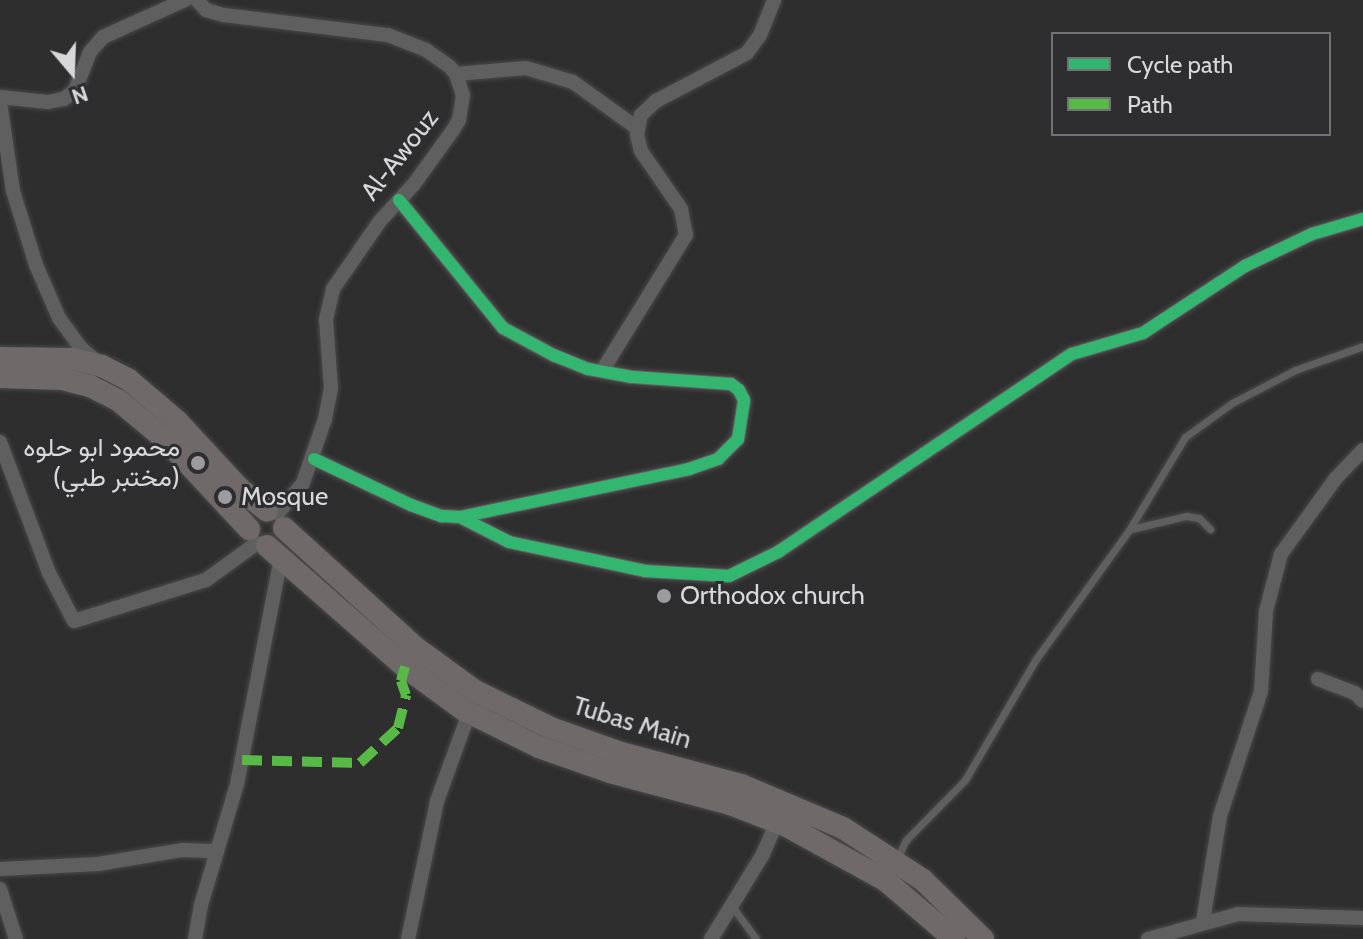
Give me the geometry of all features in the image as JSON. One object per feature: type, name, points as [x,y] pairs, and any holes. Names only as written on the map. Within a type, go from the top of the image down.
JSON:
[{"type":"main road","name":"Tubas Main","points":[[0,358],[72,359],[102,366],[129,380],[177,421],[239,488],[276,518],[416,648],[475,691],[551,728],[621,753],[741,785],[832,848],[885,880],[954,939]]},
{"type":"main road","name":"Tubas Main","points":[[0,377],[62,379],[90,386],[118,400],[166,440],[263,544],[405,667],[469,713],[539,747],[610,772],[730,804],[782,812],[843,828],[896,861],[951,904],[983,939]]},
{"type":"main road","points":[[256,515],[276,518],[281,539],[263,544],[256,515]]},
{"type":"street","points":[[102,366],[81,348],[59,318],[36,265],[16,203],[0,100],[48,102],[64,99],[75,90],[90,52],[103,37],[185,0]]},
{"type":"street","points":[[197,0],[206,10],[224,15],[388,35],[426,50],[456,74],[526,68],[573,82],[637,128]]},
{"type":"street","points":[[602,371],[686,235],[685,216],[641,151],[637,128],[641,115],[656,101],[747,53],[760,35],[774,0]]},
{"type":"street","name":"Al-Awouz","points":[[276,518],[303,483],[314,459],[331,388],[326,320],[333,289],[342,271],[459,120],[463,95],[456,74]]},
{"type":"street","points":[[314,459],[411,505],[442,516],[460,517],[689,469],[718,459],[738,439],[744,400],[739,390],[731,384],[602,371],[555,356],[503,328],[399,200]]},
{"type":"street","points":[[460,517],[509,542],[645,571],[729,576],[778,552],[1064,359],[1087,347],[1143,333],[1245,266],[1312,234],[1363,219]]},
{"type":"street","points":[[0,442],[49,573],[74,621],[206,580],[263,544]]},
{"type":"street","points":[[1203,921],[1220,816],[1261,691],[1266,611],[1281,554],[1336,478],[1363,450]]},
{"type":"street","points":[[195,939],[237,784],[263,544]]},
{"type":"street","points":[[1318,679],[1355,693],[1363,701]]},
{"type":"street","points":[[408,939],[437,801],[469,713]]},
{"type":"street","points":[[711,939],[763,854],[782,812]]},
{"type":"street","points":[[0,869],[98,864],[183,850],[217,851]]},
{"type":"street","points":[[0,889],[16,939]]},
{"type":"street","points":[[1148,939],[1203,921],[1252,913],[1363,918]]},
{"type":"lane","points":[[896,861],[906,840],[965,780],[1036,659],[1129,530],[1185,437],[1232,403],[1295,370],[1363,346]]},
{"type":"lane","points":[[1129,530],[1186,516],[1199,518],[1210,529]]},
{"type":"lane","points":[[730,905],[756,939]]},
{"type":"marked path","points":[[242,760],[360,763],[398,728],[406,695],[401,681],[405,667]]},
{"type":"cycle path","points":[[314,459],[411,505],[442,516],[460,517],[689,469],[718,459],[738,439],[744,400],[739,390],[731,384],[632,377],[588,369],[555,356],[503,328],[399,200]]},
{"type":"cycle path","points":[[460,517],[509,542],[645,571],[729,576],[778,552],[1072,354],[1143,333],[1245,266],[1312,234],[1363,219]]},
{"type":"place","name":"محمود ابو حلوه (مختبر طبي)","points":[[198,463]]},
{"type":"place","name":"Mosque","points":[[225,497]]},
{"type":"place","name":"Orthodox church","points":[[664,596]]}]
